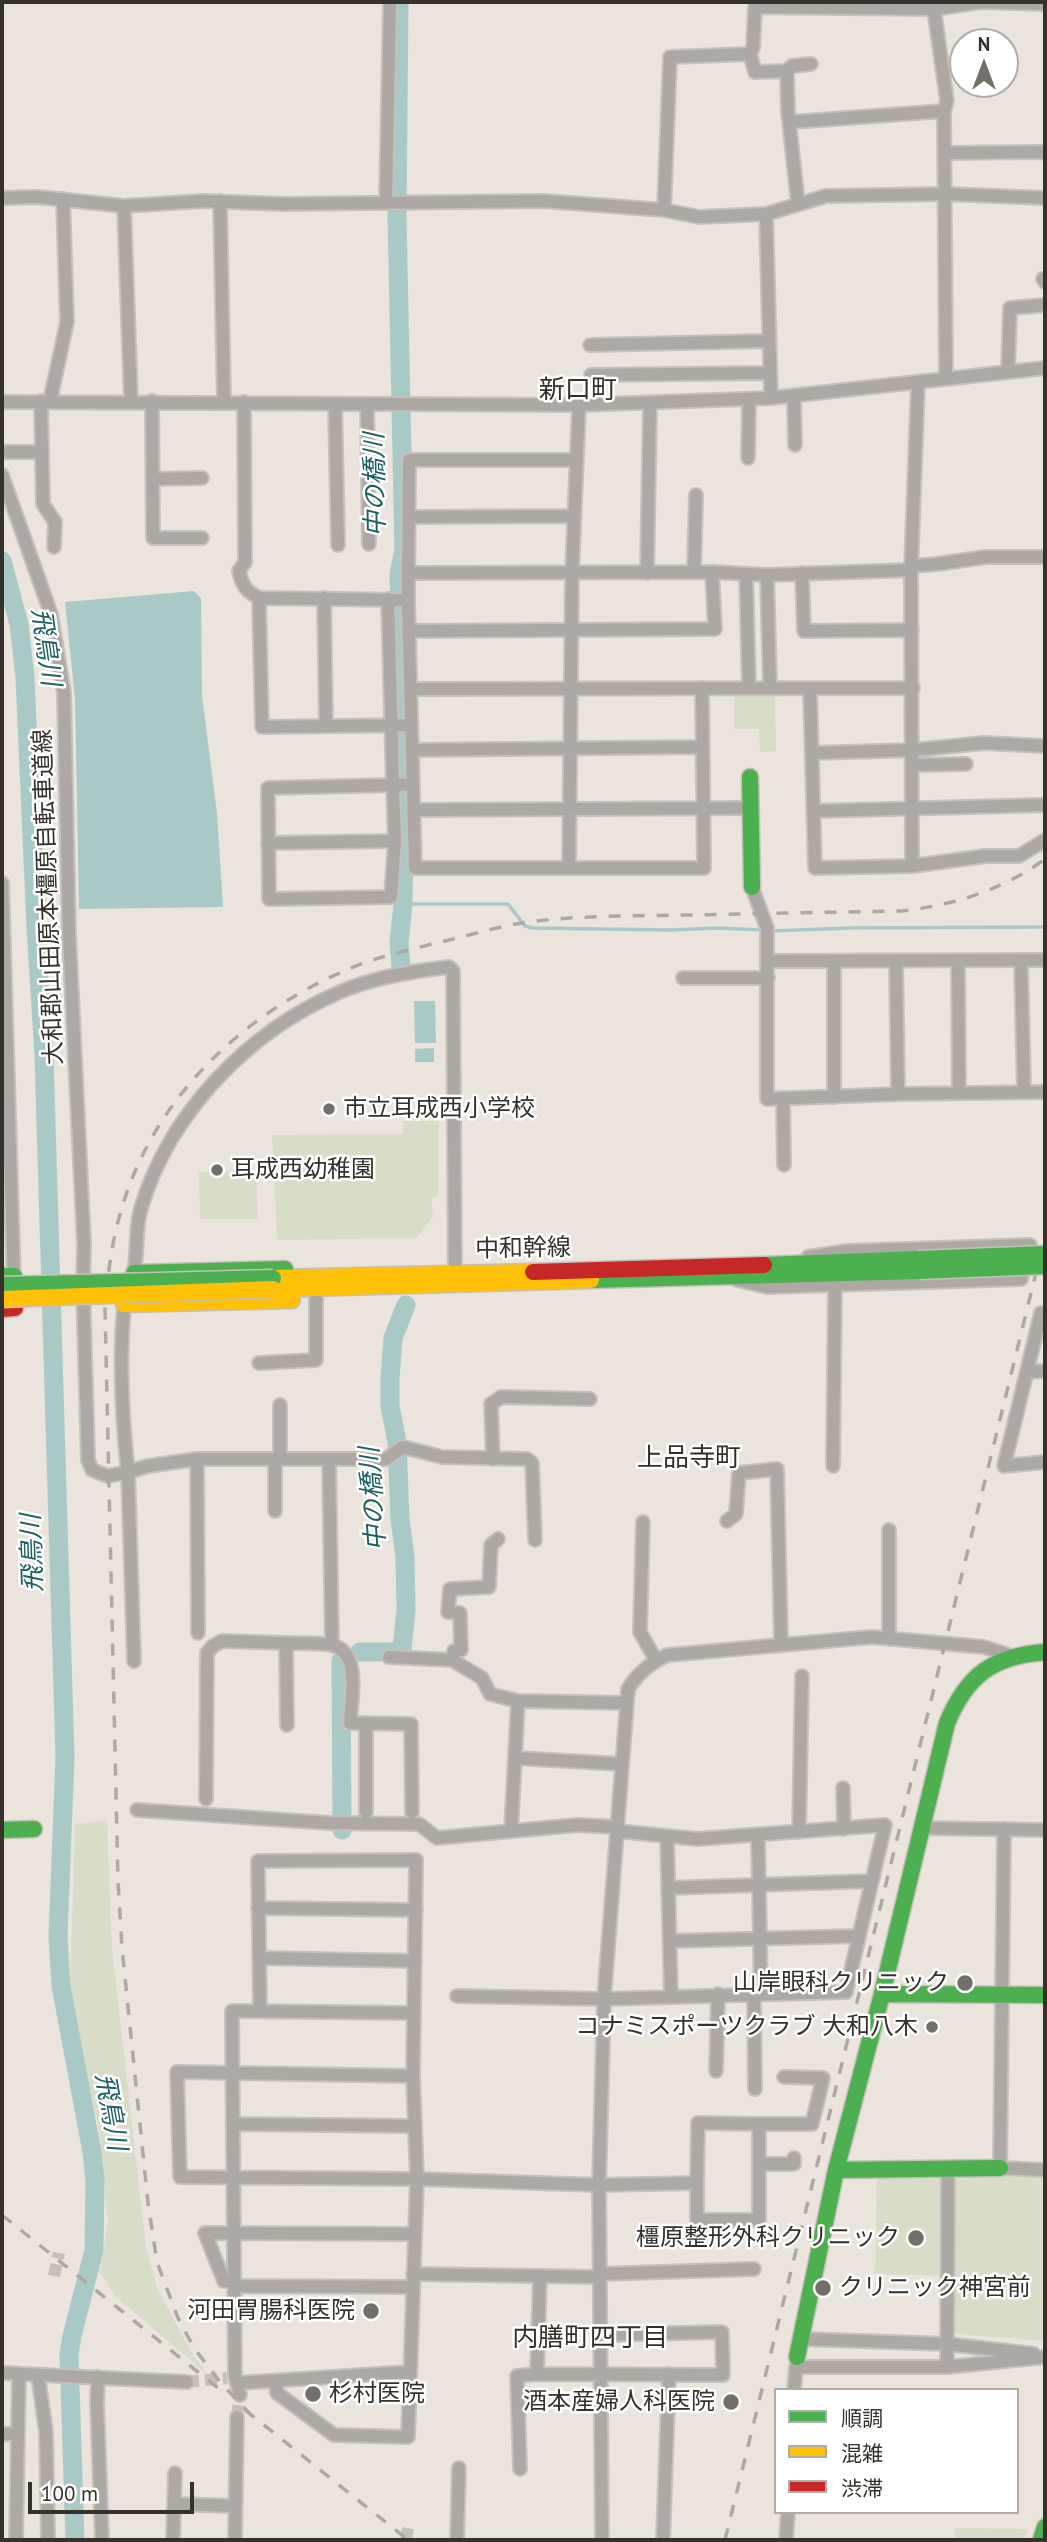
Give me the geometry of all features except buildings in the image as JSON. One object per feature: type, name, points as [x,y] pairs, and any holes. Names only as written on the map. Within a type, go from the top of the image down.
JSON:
[{"type":"main road","points":[[750,777],[752,887]]},
{"type":"main road","name":"中和幹線","points":[[273,1284],[472,1285],[727,1278],[1045,1254]]},
{"type":"main road","name":"中和幹線","points":[[7,1292],[273,1284],[455,1273],[763,1264],[1045,1266]]},
{"type":"main road","points":[[134,1273],[432,1265],[455,1273]]},
{"type":"main road","points":[[124,1304],[401,1297],[472,1285]]},
{"type":"main road","points":[[7,1292],[83,1288]]},
{"type":"main road","points":[[797,2362],[836,2170],[953,1706],[975,1677],[989,1666],[1009,1656],[1045,1652]]},
{"type":"main road","points":[[2,1830],[34,1829]]},
{"type":"main road","points":[[882,1994],[1045,1995]]},
{"type":"main road","points":[[836,2170],[1000,2168]]},
{"type":"main road","points":[[1041,2540],[1045,2527]]},
{"type":"street","points":[[386,203],[390,2]]},
{"type":"street","points":[[811,64],[792,66],[787,71],[755,72],[750,54],[753,48],[755,7],[981,2],[1045,4]]},
{"type":"street","points":[[934,5],[947,102],[944,111],[946,379]]},
{"type":"street","points":[[664,210],[670,57],[750,54]]},
{"type":"street","points":[[787,71],[798,204]]},
{"type":"street","points":[[791,121],[944,111]]},
{"type":"street","points":[[945,153],[1045,153]]},
{"type":"street","points":[[2,198],[38,197],[124,206],[220,201],[282,204],[544,201],[664,210],[699,217],[766,214],[826,196],[946,194],[1045,198]]},
{"type":"street","points":[[54,547],[55,522],[43,504],[42,452],[46,401],[66,322],[63,199]]},
{"type":"street","points":[[220,201],[224,402]]},
{"type":"street","points":[[124,206],[131,401]]},
{"type":"street","points":[[766,214],[771,398]]},
{"type":"street","points":[[1008,371],[1010,308],[1045,305]]},
{"type":"street","points":[[590,345],[769,341]]},
{"type":"street","points":[[2,402],[579,405],[650,403],[794,396],[1045,368]]},
{"type":"street","points":[[591,375],[770,373]]},
{"type":"street","points":[[912,866],[912,568],[918,383]]},
{"type":"street","points":[[794,396],[795,446]]},
{"type":"street","points":[[748,458],[749,399]]},
{"type":"street","points":[[152,401],[153,538],[202,538]]},
{"type":"street","points":[[244,402],[245,562],[239,571],[246,591],[259,598],[398,599]]},
{"type":"street","points":[[647,573],[650,403]]},
{"type":"street","points":[[335,404],[338,545]]},
{"type":"street","points":[[367,404],[369,544]]},
{"type":"street","points":[[569,868],[573,516],[579,405]]},
{"type":"street","points":[[2,453],[42,452]]},
{"type":"street","points":[[575,460],[409,460],[410,573],[398,599],[400,725],[404,784],[414,810],[415,868],[704,868],[702,688]]},
{"type":"street","name":"大和郡山田原本橿原自転車道線","points":[[2,475],[51,614],[64,693],[69,935],[84,1244],[88,1460],[92,1470],[108,1476],[174,1461],[197,1459],[386,1459],[399,1449],[442,1457],[494,1459]]},
{"type":"street","points":[[153,479],[202,478]]},
{"type":"street","points":[[694,572],[696,495]]},
{"type":"street","points":[[410,517],[573,516]]},
{"type":"street","points":[[410,573],[712,572],[767,575],[912,568],[986,557],[1045,557]]},
{"type":"street","points":[[408,631],[715,629],[712,572]]},
{"type":"street","points":[[802,573],[804,631],[912,630]]},
{"type":"street","points":[[746,574],[749,688]]},
{"type":"street","points":[[767,575],[770,687]]},
{"type":"street","points":[[259,598],[262,727],[400,725]]},
{"type":"street","points":[[324,598],[326,726]]},
{"type":"street","points":[[398,599],[408,631],[411,689],[400,725],[412,750],[395,841],[391,897],[269,899],[268,788],[404,784]]},
{"type":"street","points":[[748,630],[767,630]]},
{"type":"street","points":[[411,689],[912,688]]},
{"type":"street","points":[[810,689],[815,868],[912,866],[986,856],[1019,856],[1045,840]]},
{"type":"street","points":[[813,753],[913,750],[984,743],[1045,746]]},
{"type":"street","points":[[412,750],[702,747]]},
{"type":"street","points":[[913,765],[966,764]]},
{"type":"street","points":[[814,811],[1045,805]]},
{"type":"street","points":[[414,810],[750,808]]},
{"type":"street","points":[[268,843],[395,841]]},
{"type":"street","points":[[2,883],[7,1292]]},
{"type":"street","points":[[752,887],[767,928],[767,1099],[1045,1092]]},
{"type":"street","points":[[768,961],[1045,960]]},
{"type":"street","points":[[834,961],[834,1097]]},
{"type":"street","points":[[896,961],[898,1094]]},
{"type":"street","points":[[958,961],[959,1093]]},
{"type":"street","points":[[1021,961],[1024,1092]]},
{"type":"street","points":[[134,1661],[128,1472],[122,1411],[124,1304],[134,1273],[140,1210],[172,1137],[192,1108],[231,1064],[300,1012],[341,991],[380,979],[449,967],[453,971],[455,1273]]},
{"type":"street","points":[[683,978],[768,978]]},
{"type":"street","points":[[783,1098],[784,1165]]},
{"type":"street","points":[[727,1278],[768,1287],[1021,1279],[1030,1245],[847,1251],[763,1264]]},
{"type":"street","points":[[833,1466],[835,1285]]},
{"type":"street","points":[[259,1363],[317,1360],[316,1299]]},
{"type":"street","points":[[1045,1313],[1041,1313],[1004,1466],[1045,1462]]},
{"type":"street","points":[[1028,1372],[1045,1371]]},
{"type":"street","points":[[535,1540],[533,1463],[527,1459],[494,1459],[491,1404],[501,1397],[590,1399]]},
{"type":"street","points":[[275,1511],[280,1405]]},
{"type":"street","points":[[197,1459],[198,1633]]},
{"type":"street","points":[[329,1460],[332,1645]]},
{"type":"street","points":[[727,1521],[736,1514],[739,1473],[777,1469],[781,1643]]},
{"type":"street","points":[[643,1522],[640,1632],[656,1660]]},
{"type":"street","points":[[889,1530],[889,1639]]},
{"type":"street","points":[[452,1660],[454,1651],[461,1650],[460,1613],[448,1612],[450,1589],[489,1587],[492,1545],[498,1539]]},
{"type":"street","points":[[602,2540],[599,2185],[604,2000],[628,1689],[635,1677],[656,1660],[668,1655],[781,1643],[889,1639],[984,1647],[1009,1656]]},
{"type":"street","points":[[206,1799],[207,1653],[222,1641],[332,1645],[344,1650],[352,1663],[351,1723],[411,1724],[412,1812]]},
{"type":"street","points":[[286,1643],[287,1726]]},
{"type":"street","points":[[389,1657],[452,1660],[482,1678],[490,1694],[518,1701],[625,1703]]},
{"type":"street","points":[[799,1832],[802,1676]]},
{"type":"street","points":[[511,1831],[518,1701]]},
{"type":"street","points":[[366,1723],[366,1812]]},
{"type":"street","points":[[515,1758],[622,1764]]},
{"type":"street","points":[[843,1788],[844,1829]]},
{"type":"street","points":[[137,1810],[329,1822],[419,1824],[437,1838],[577,1825],[697,1839],[885,1825],[846,1992],[718,1994],[604,2000],[457,1996]]},
{"type":"street","points":[[921,1828],[1045,1830]]},
{"type":"street","points":[[1003,1829],[1000,2168],[1045,2170]]},
{"type":"street","points":[[667,1836],[671,1997]]},
{"type":"street","points":[[755,2089],[760,1938],[758,1836]]},
{"type":"street","points":[[260,2011],[258,1861],[416,1860],[414,2076],[417,2179],[408,2437],[334,2435],[277,2393],[276,2382]]},
{"type":"street","points":[[668,1888],[872,1881]]},
{"type":"street","points":[[258,1908],[416,1910]]},
{"type":"street","points":[[670,1941],[859,1936]]},
{"type":"street","points":[[259,1958],[415,1961]]},
{"type":"street","points":[[716,2071],[718,1994]]},
{"type":"street","points":[[410,2372],[235,2383],[232,2011],[414,2013]]},
{"type":"street","points":[[414,2076],[177,2072],[180,2177],[417,2179],[599,2185],[697,2183]]},
{"type":"street","points":[[759,2124],[759,2220],[697,2220],[698,2123],[812,2124],[824,2078],[784,2077]]},
{"type":"street","points":[[234,2124],[415,2126]]},
{"type":"street","points":[[759,2164],[794,2164],[794,2158]]},
{"type":"street","points":[[947,2367],[948,2169]]},
{"type":"street","points":[[415,2234],[205,2233],[224,2281],[235,2283],[599,2276],[754,2269]]},
{"type":"street","points":[[537,2374],[540,2276]]},
{"type":"street","points":[[520,2469],[517,2376],[723,2375],[722,2332],[599,2335]]},
{"type":"street","points":[[801,2339],[947,2344],[1045,2356]]},
{"type":"street","points":[[794,2388],[797,2362],[947,2367],[1045,2356]]},
{"type":"street","points":[[2,2373],[187,2382]]},
{"type":"street","points":[[16,2540],[19,2374]]},
{"type":"street","points":[[663,2540],[669,2374]]},
{"type":"street","points":[[42,2376],[48,2540]]},
{"type":"street","points":[[95,2377],[102,2540]]},
{"type":"street","points":[[235,2540],[237,2417]]},
{"type":"street","points":[[2,2434],[17,2434]]},
{"type":"street","points":[[457,2540],[459,2468]]},
{"type":"street","points":[[173,2540],[175,2473]]},
{"type":"street","points":[[174,2504],[235,2506]]},
{"type":"street","points":[[786,2540],[788,2514]]},
{"type":"green space","points":[[775,692],[776,751],[760,752],[759,729],[734,729],[734,693]]},
{"type":"green space","points":[[403,1121],[439,1121],[438,1196],[431,1198],[433,1216],[417,1238],[277,1240],[272,1135],[403,1134]]},
{"type":"green space","points":[[256,1171],[258,1219],[200,1219],[199,1172]]},
{"type":"green space","points":[[107,1820],[112,1947],[146,2248],[158,2290],[193,2355],[207,2374],[115,2296],[100,2272],[108,2222],[99,2129],[77,2036],[70,1986],[75,1824]]},
{"type":"green space","points":[[942,2169],[939,2276],[875,2274],[877,2171]]},
{"type":"green space","points":[[958,2177],[1045,2177],[1045,2341],[957,2334],[951,2328],[953,2183]]},
{"type":"green space","points":[[955,2528],[1028,2529],[1024,2540],[955,2540]]},
{"type":"water","points":[[194,591],[201,598],[202,696],[217,813],[223,907],[79,909],[75,699],[65,602]]},
{"type":"water","points":[[414,1001],[435,1001],[436,1043],[415,1043]]},
{"type":"water","points":[[434,1048],[434,1062],[415,1062],[415,1049]]},
{"type":"waterway","name":"中の橋川","points":[[399,2],[397,217],[404,550],[399,574],[405,807],[403,904],[399,943],[401,967]]},
{"type":"waterway","name":"飛鳥川","points":[[2,561],[19,624],[25,678],[44,1056],[65,1757],[58,1936],[61,1986],[95,2181],[94,2250],[69,2354],[75,2540]]},
{"type":"waterway","points":[[403,904],[508,904],[525,926],[533,928],[763,930]]},
{"type":"waterway","points":[[771,931],[1045,927]]},
{"type":"waterway","name":"中の橋川","points":[[360,1652],[392,1652],[402,1649],[406,1610],[405,1557],[400,1519],[397,1442],[390,1406],[390,1378],[393,1338],[406,1305]]},
{"type":"waterway","name":"中の橋川","points":[[341,1661],[342,1830]]},
{"type":"tunnel","points":[[54,2276],[59,2253]]},
{"type":"tunnel","points":[[187,2382],[227,2378]]},
{"type":"tunnel","points":[[237,2417],[240,2395]]},
{"type":"tunnel","points":[[406,2540],[409,2523]]},
{"type":"railway","points":[[252,2416],[221,2383],[194,2348],[178,2318],[157,2262],[148,2203],[122,1948],[118,1881],[105,1309],[118,1223],[141,1158],[184,1090],[211,1060],[241,1034],[308,989],[368,962],[493,929],[542,920],[604,916],[902,911],[940,905],[977,894],[1012,879],[1045,859]]},
{"type":"railway","points":[[725,2540],[1045,1236]]},
{"type":"railway","points":[[2,2215],[218,2388]]},
{"type":"railway","points":[[245,2410],[408,2540]]},
{"type":"traffic: fast","points":[[750,777],[752,887]]},
{"type":"traffic: fast","points":[[918,1259],[1045,1254]]},
{"type":"traffic: fast","points":[[764,1265],[918,1259]]},
{"type":"traffic: fast","points":[[919,1271],[1045,1266]]},
{"type":"traffic: fast","points":[[134,1273],[285,1269]]},
{"type":"traffic: fast","points":[[591,1280],[919,1271]]},
{"type":"traffic: fast","points":[[2,1276],[14,1276]]},
{"type":"traffic: fast","points":[[2,1285],[273,1278]]},
{"type":"traffic: fast","points":[[797,2357],[836,2170],[882,1994],[947,1723],[963,1692],[984,1671],[1011,1658],[1045,1652]]},
{"type":"traffic: fast","points":[[2,1830],[34,1829]]},
{"type":"traffic: fast","points":[[882,1994],[1045,1995]]},
{"type":"traffic: fast","points":[[836,2170],[1000,2168]]},
{"type":"traffic: fast","points":[[1041,2540],[1045,2527]]},
{"type":"traffic: slow","points":[[273,1278],[533,1272]]},
{"type":"traffic: slow","points":[[273,1289],[591,1280]]},
{"type":"traffic: slow","points":[[2,1299],[273,1289]]},
{"type":"traffic: slow","points":[[124,1304],[292,1300]]},
{"type":"traffic: jam","points":[[533,1272],[764,1265]]},
{"type":"traffic: jam","points":[[2,1309],[15,1308]]},
{"type":"place","name":"市立耳成西小学校","points":[[329,1109]]},
{"type":"place","name":"耳成西幼稚園","points":[[217,1170]]},
{"type":"place","name":"山岸眼科クリニック","points":[[965,1983]]},
{"type":"place","name":"コナミスポーツクラブ 大和八木","points":[[932,2027]]},
{"type":"place","name":"橿原整形外科クリニック","points":[[916,2238]]},
{"type":"place","name":"クリニック神宮前","points":[[823,2288]]},
{"type":"place","name":"河田胃腸科医院","points":[[371,2311]]},
{"type":"place","name":"杉村医院","points":[[313,2394]]},
{"type":"place","name":"酒本産婦人科医院","points":[[731,2402]]},
{"type":"district","name":"新口町","points":[[578,391]]},
{"type":"district","name":"上品寺町","points":[[689,1459]]},
{"type":"district","name":"内膳町四丁目","points":[[590,2339]]}]
